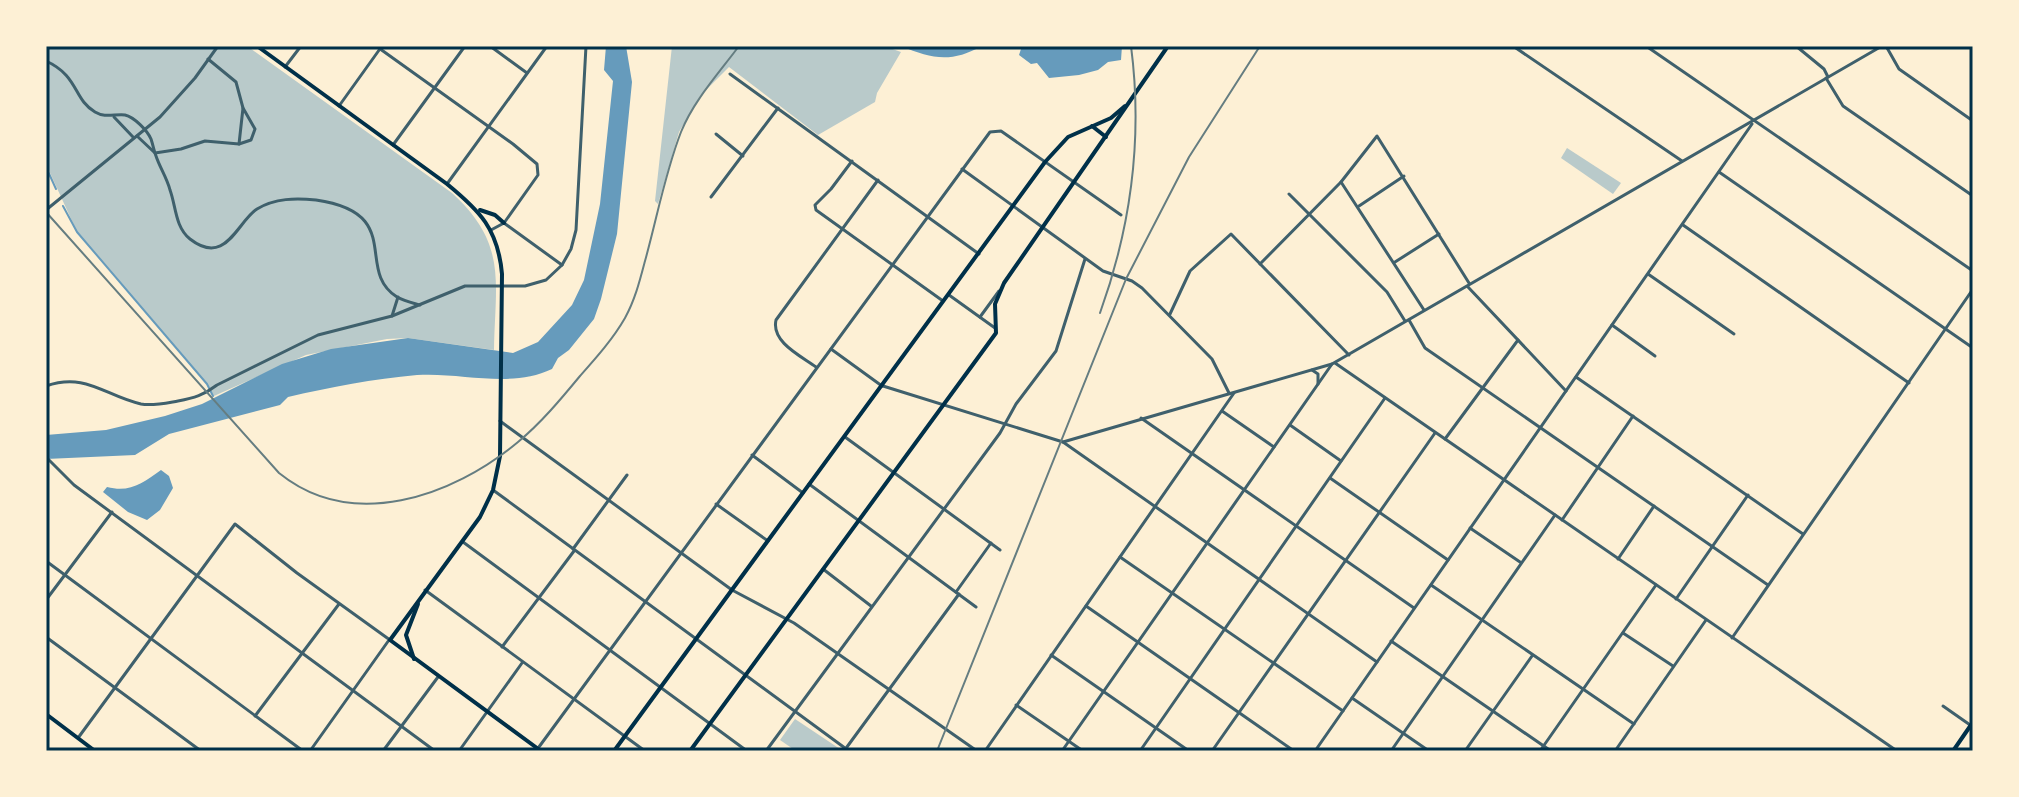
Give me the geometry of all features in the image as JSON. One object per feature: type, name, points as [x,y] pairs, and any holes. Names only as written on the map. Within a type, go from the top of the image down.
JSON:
[{"type":"main road","points":[[257,46],[447,184],[478,209],[491,230],[500,256],[501,287],[500,456],[493,490],[463,542],[390,640],[538,750]]},
{"type":"main road","points":[[690,751],[995,335],[995,304],[1000,290],[1168,46]]},
{"type":"main road","points":[[614,751],[1045,162],[1064,140],[1111,118],[1131,101]]},
{"type":"main road","points":[[1092,126],[1107,137]]},
{"type":"main road","points":[[478,209],[488,211],[504,223]]},
{"type":"main road","points":[[415,659],[406,635],[420,597]]},
{"type":"main road","points":[[46,714],[95,751]]},
{"type":"main road","points":[[1953,751],[1972,725]]},
{"type":"street","points":[[46,210],[179,97],[218,46]]},
{"type":"street","points":[[285,67],[301,46]]},
{"type":"street","points":[[393,145],[465,46]]},
{"type":"street","points":[[490,46],[527,73]]},
{"type":"street","points":[[447,184],[547,46]]},
{"type":"street","points":[[46,386],[68,381],[85,382],[147,405],[203,396],[217,385],[318,335],[392,316],[470,285],[525,286],[543,281],[562,265],[571,249],[576,230],[586,46]]},
{"type":"street","points":[[1513,46],[1683,161]]},
{"type":"street","points":[[1646,46],[1973,271]]},
{"type":"street","points":[[1796,46],[1824,69],[1843,106],[1973,196]]},
{"type":"street","points":[[1063,442],[1333,364],[1884,46],[1899,69],[1973,121]]},
{"type":"street","points":[[339,106],[379,47],[513,144],[537,164],[538,175],[504,223],[491,230]]},
{"type":"street","points":[[114,117],[155,153],[205,141],[239,144],[251,140],[256,130],[243,108],[236,82],[208,59]]},
{"type":"street","points":[[46,61],[64,71],[93,111],[114,117],[126,116],[145,129],[167,179],[180,225],[192,240],[211,246],[228,242],[251,213],[274,202],[304,199],[338,205],[368,224],[380,276],[398,297],[420,305]]},
{"type":"street","points":[[730,74],[979,254]]},
{"type":"street","points":[[239,144],[243,108]]},
{"type":"street","points":[[711,197],[778,108]]},
{"type":"street","points":[[1315,751],[1754,121]]},
{"type":"street","points":[[538,750],[993,130],[1001,131],[1121,215]]},
{"type":"street","points":[[716,134],[743,156]]},
{"type":"street","points":[[1260,264],[1341,182],[1377,136],[1469,286],[1566,391]]},
{"type":"street","points":[[852,161],[814,208],[944,302]]},
{"type":"street","points":[[962,169],[1085,259],[1105,272],[1135,283],[1212,359],[1229,393]]},
{"type":"street","points":[[1719,172],[1973,348]]},
{"type":"street","points":[[1359,206],[1404,176]]},
{"type":"street","points":[[817,368],[778,337],[774,326],[777,317],[878,180]]},
{"type":"street","points":[[1341,182],[1425,311]]},
{"type":"street","points":[[1289,194],[1387,292],[1425,348],[1768,585]]},
{"type":"street","points":[[504,223],[562,265]]},
{"type":"street","points":[[1683,225],[1910,384]]},
{"type":"street","points":[[1169,315],[1190,271],[1231,234],[1349,355]]},
{"type":"street","points":[[1395,262],[1439,234]]},
{"type":"street","points":[[766,751],[1005,426],[1016,404],[1056,351],[1085,259]]},
{"type":"street","points":[[1648,274],[1734,334]]},
{"type":"street","points":[[1732,638],[1973,289]]},
{"type":"street","points":[[980,317],[1000,290]]},
{"type":"street","points":[[949,295],[997,329]]},
{"type":"street","points":[[392,316],[398,297]]},
{"type":"street","points":[[1612,325],[1655,356]]},
{"type":"street","points":[[1445,439],[1518,340]]},
{"type":"street","points":[[831,349],[882,386],[1063,442],[1377,662]]},
{"type":"street","points":[[1062,751],[1333,364]]},
{"type":"street","points":[[1333,364],[1897,751]]},
{"type":"street","points":[[1312,370],[1318,374],[1318,384]]},
{"type":"street","points":[[1576,377],[1804,534]]},
{"type":"street","points":[[985,751],[1236,391]]},
{"type":"street","points":[[1140,751],[1385,398]]},
{"type":"street","points":[[1222,411],[1274,447]]},
{"type":"street","points":[[1562,520],[1633,416]]},
{"type":"street","points":[[1141,418],[1414,609]]},
{"type":"street","points":[[500,421],[732,590],[787,619],[977,751]]},
{"type":"street","points":[[1290,425],[1341,461]]},
{"type":"street","points":[[1212,751],[1435,432]]},
{"type":"street","points":[[845,437],[1000,550]]},
{"type":"street","points":[[752,455],[803,493]]},
{"type":"street","points":[[46,457],[74,485],[435,751]]},
{"type":"street","points":[[502,647],[627,475]]},
{"type":"street","points":[[1330,478],[1448,560]]},
{"type":"street","points":[[809,484],[976,607]]},
{"type":"street","points":[[493,490],[846,750],[991,543]]},
{"type":"street","points":[[1676,599],[1748,495]]},
{"type":"street","points":[[716,504],[768,541]]},
{"type":"street","points":[[1618,559],[1654,506]]},
{"type":"street","points":[[46,600],[112,512]]},
{"type":"street","points":[[1391,751],[1555,515]]},
{"type":"street","points":[[78,738],[235,524],[390,640],[310,751]]},
{"type":"street","points":[[1470,528],[1522,563]]},
{"type":"street","points":[[463,542],[747,751]]},
{"type":"street","points":[[1120,557],[1343,711]]},
{"type":"street","points":[[46,561],[303,751]]},
{"type":"street","points":[[823,569],[871,606]]},
{"type":"street","points":[[1431,585],[1634,724]]},
{"type":"street","points":[[1540,751],[1656,585]]},
{"type":"street","points":[[425,590],[645,751]]},
{"type":"street","points":[[255,716],[339,604]]},
{"type":"street","points":[[1086,606],[1294,751]]},
{"type":"street","points":[[1615,751],[1706,620]]},
{"type":"street","points":[[1623,633],[1674,667]]},
{"type":"street","points":[[46,637],[201,751]]},
{"type":"street","points":[[1391,641],[1551,751]]},
{"type":"street","points":[[1051,655],[1189,751]]},
{"type":"street","points":[[1465,751],[1533,655]]},
{"type":"street","points":[[459,751],[523,662]]},
{"type":"street","points":[[383,751],[438,677]]},
{"type":"street","points":[[1352,698],[1429,751]]},
{"type":"street","points":[[1016,705],[1083,751]]},
{"type":"street","points":[[1943,706],[1972,725]]},
{"type":"shaded area","points":[[46,46],[247,46],[452,193],[470,212],[482,229],[494,265],[494,350],[408,338],[387,339],[306,355],[214,396],[77,232],[46,164]]},
{"type":"shaded area","points":[[672,46],[884,46],[901,52],[875,102],[818,135],[729,67],[700,96],[679,132],[658,204],[655,201]]},
{"type":"shaded area","points":[[1567,148],[1621,183],[1613,194],[1561,158]]},
{"type":"shaded area","points":[[795,719],[840,749],[796,751],[780,740]]},
{"type":"water","points":[[606,46],[626,46],[632,82],[617,234],[594,319],[569,350],[558,358],[552,369],[520,378],[417,375],[352,384],[288,397],[280,405],[169,434],[135,455],[46,459],[46,435],[106,430],[165,416],[202,404],[282,364],[331,349],[408,338],[513,353],[538,342],[572,305],[584,280],[600,204],[613,81],[604,70]]},
{"type":"water","points":[[901,46],[982,46],[961,55],[942,57]]},
{"type":"water","points":[[1022,46],[1122,46],[1121,60],[1108,62],[1098,70],[1079,75],[1049,78],[1037,63],[1031,64],[1019,55]]},
{"type":"water","points":[[161,470],[169,476],[173,488],[160,510],[147,520],[128,512],[103,492],[107,487],[123,489],[136,486]]},
{"type":"waterway","points":[[46,167],[56,189]]},
{"type":"waterway","points":[[63,206],[77,232],[207,384],[213,396]]},
{"type":"railway","points":[[46,212],[279,473],[308,491],[338,501],[369,504],[401,500],[433,492],[492,462],[535,427],[610,341],[625,318],[637,290],[666,179],[686,120],[739,46]]},
{"type":"railway","points":[[1100,313],[1120,248],[1132,182],[1136,114],[1131,46]]},
{"type":"railway","points":[[937,751],[1126,279],[1189,157],[1260,46]]}]
